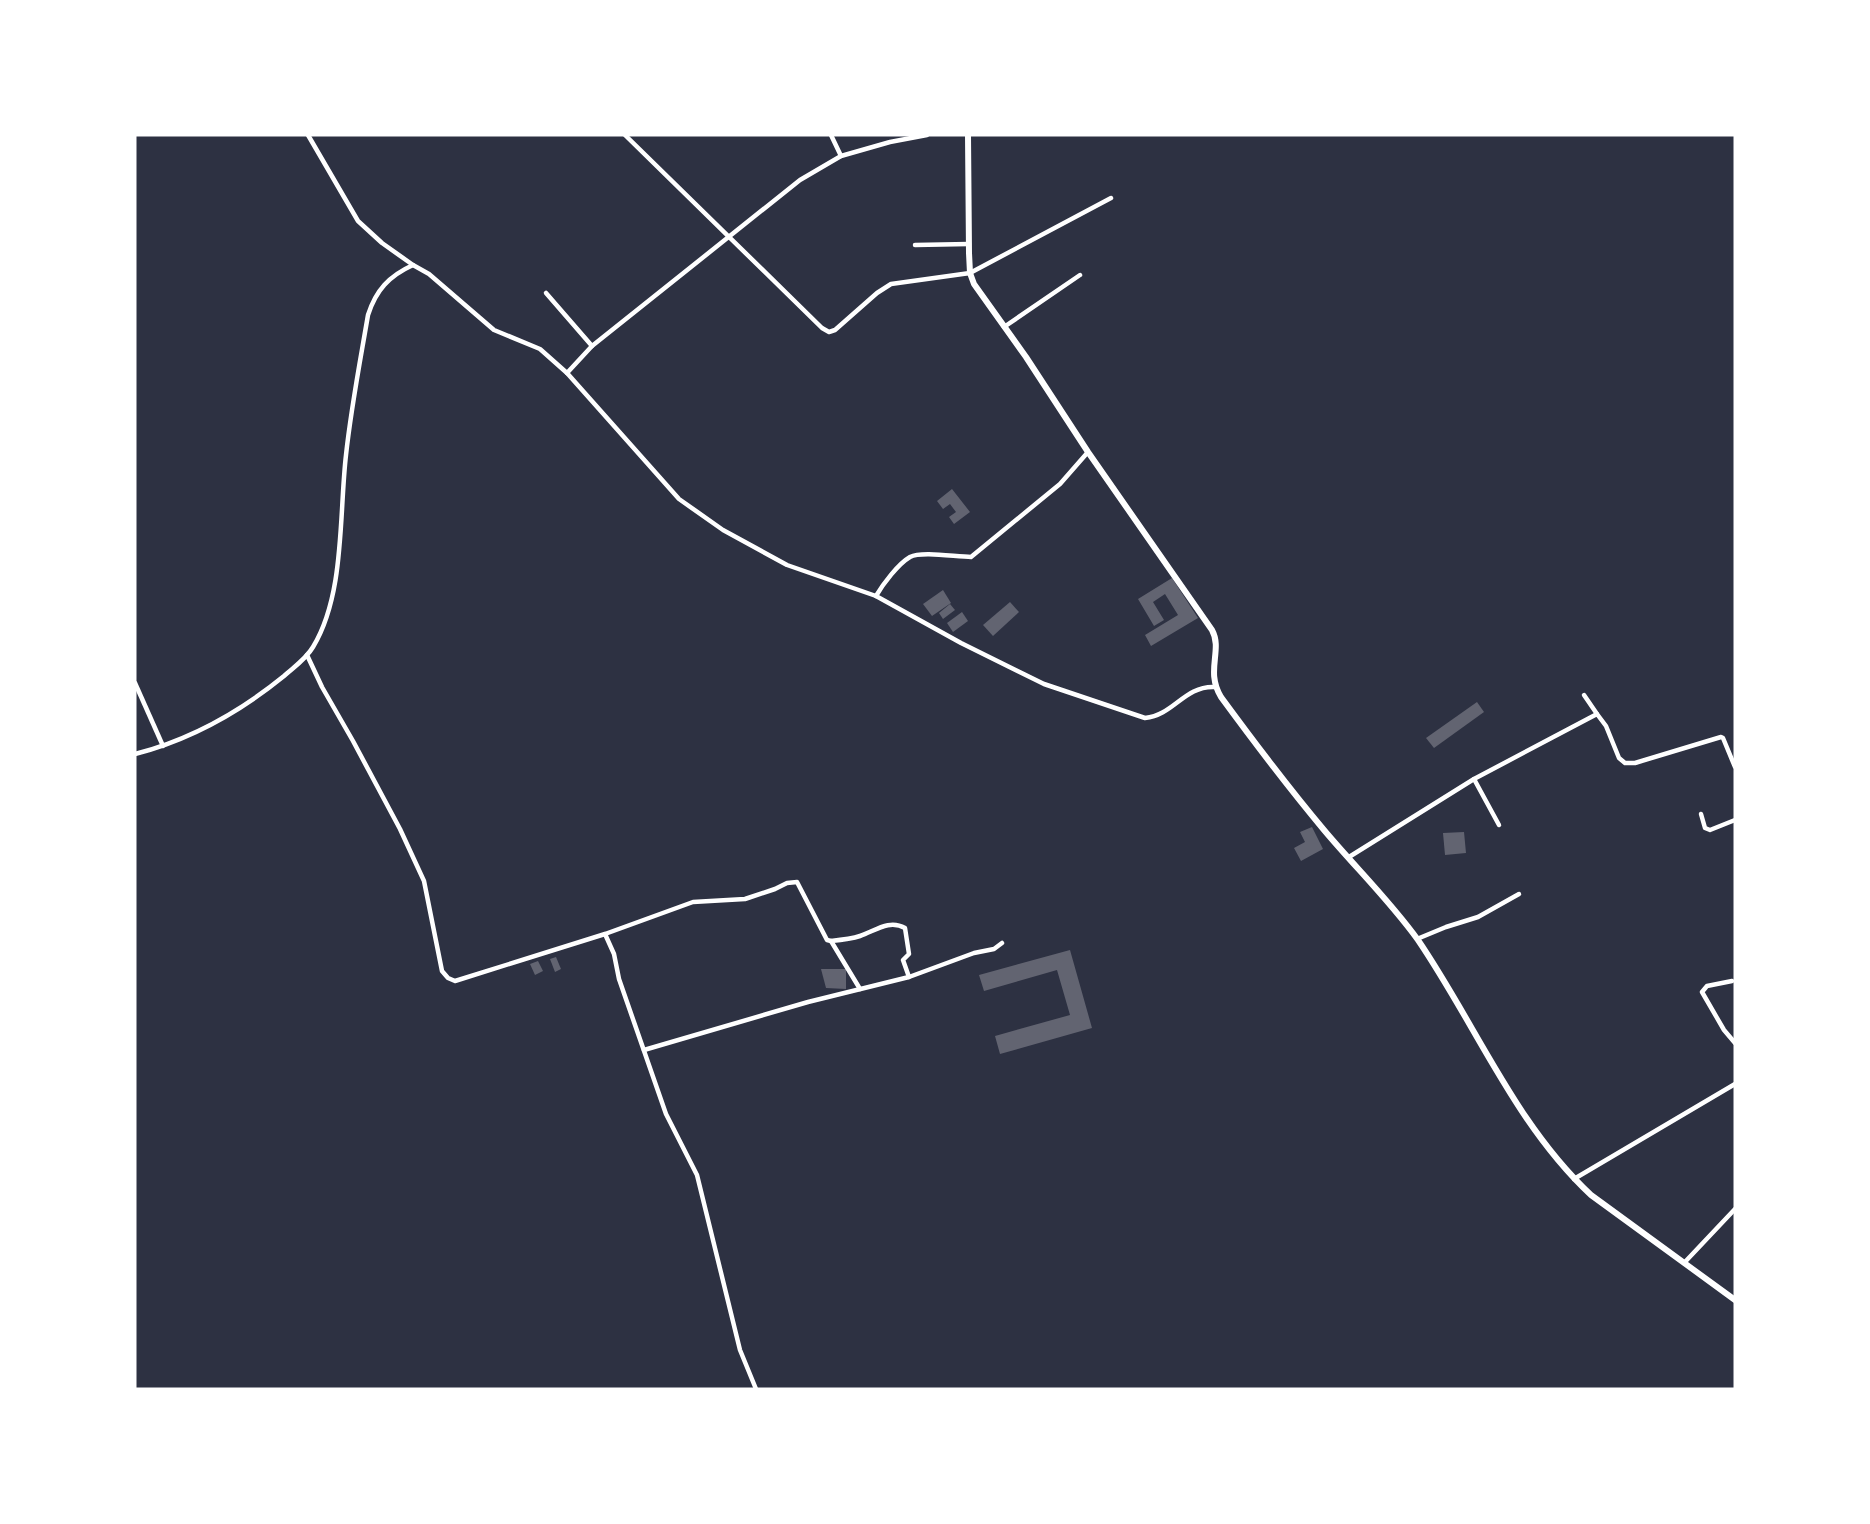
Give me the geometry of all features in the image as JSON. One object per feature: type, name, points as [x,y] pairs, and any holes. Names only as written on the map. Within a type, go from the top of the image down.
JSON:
[{"type":"main road","points":[[968,135],[970,273],[976,289],[1026,357],[1088,453],[1215,636],[1214,687],[1271,765],[1417,939],[1467,1018],[1513,1099],[1574,1179],[1591,1195],[1735,1300]]},
{"type":"street","points":[[308,135],[358,221],[382,243],[429,274],[494,330],[540,349],[567,373],[653,471],[691,508],[723,530],[775,560],[876,596],[961,643],[1044,684],[1145,718],[1160,715],[1196,688],[1214,687]]},
{"type":"street","points":[[625,135],[822,328],[829,332],[835,330],[877,293],[891,284],[903,280],[970,273],[1111,198]]},
{"type":"street","points":[[831,135],[841,156]]},
{"type":"street","points":[[567,373],[592,346],[800,180],[841,156],[914,136],[927,135]]},
{"type":"street","points":[[915,245],[969,244]]},
{"type":"street","points":[[135,754],[163,746],[204,727],[258,696],[307,655],[323,626],[335,579],[346,454],[368,315],[372,303],[385,283],[413,265]]},
{"type":"street","points":[[1004,327],[1080,275]]},
{"type":"street","points":[[546,293],[592,346]]},
{"type":"street","points":[[876,596],[884,583],[909,558],[925,555],[971,557],[1060,484],[1088,453]]},
{"type":"street","points":[[307,655],[321,687],[400,829],[424,881],[442,970],[447,978],[455,981],[469,978],[693,902],[745,899],[788,883],[797,882],[827,939],[831,941],[860,990]]},
{"type":"street","points":[[135,683],[163,746]]},
{"type":"street","points":[[1584,694],[1606,726],[1620,758],[1625,763],[1635,763],[1721,737],[1735,767]]},
{"type":"street","points":[[1349,857],[1474,779],[1597,714]]},
{"type":"street","points":[[1474,779],[1499,825]]},
{"type":"street","points":[[1701,814],[1705,828],[1710,830],[1735,820]]},
{"type":"street","points":[[1417,939],[1478,917],[1519,894]]},
{"type":"street","points":[[831,941],[862,935],[885,925],[903,926],[909,949],[909,954],[903,960],[909,976]]},
{"type":"street","points":[[604,934],[614,954],[620,979],[666,1114],[697,1175],[740,1350],[756,1389]]},
{"type":"street","points":[[644,1050],[808,1002],[909,976],[974,953],[994,949],[1002,944]]},
{"type":"street","points":[[1732,981],[1707,986],[1702,992],[1724,1030],[1735,1043]]},
{"type":"street","points":[[1574,1179],[1735,1084]]},
{"type":"street","points":[[1684,1263],[1735,1209]]},
{"type":"building","points":[[952,489],[970,512],[954,524],[949,517],[956,512],[950,504],[943,509],[937,501]]},
{"type":"building","points":[[1172,578],[1198,618],[1151,646],[1145,635],[1178,615],[1165,594],[1153,602],[1164,620],[1154,626],[1138,599]]},
{"type":"building","points":[[943,590],[951,603],[932,616],[923,604]]},
{"type":"building","points":[[1010,602],[1019,612],[993,636],[983,625]]},
{"type":"building","points":[[950,604],[955,610],[943,619],[939,613]]},
{"type":"building","points":[[962,612],[968,621],[953,632],[947,623]]},
{"type":"building","points":[[1477,702],[1484,712],[1434,748],[1426,738]]},
{"type":"building","points":[[1312,827],[1323,849],[1301,861],[1294,848],[1305,842],[1300,832]]},
{"type":"building","points":[[1464,832],[1466,853],[1445,855],[1443,833]]},
{"type":"building","points":[[1070,950],[1092,1028],[1000,1054],[995,1036],[1070,1015],[1057,970],[984,991],[979,975]]},
{"type":"building","points":[[556,957],[561,969],[555,972],[550,959]]},
{"type":"building","points":[[538,961],[543,971],[535,975],[530,964]]},
{"type":"building","points":[[821,969],[846,969],[846,989],[826,988]]}]
